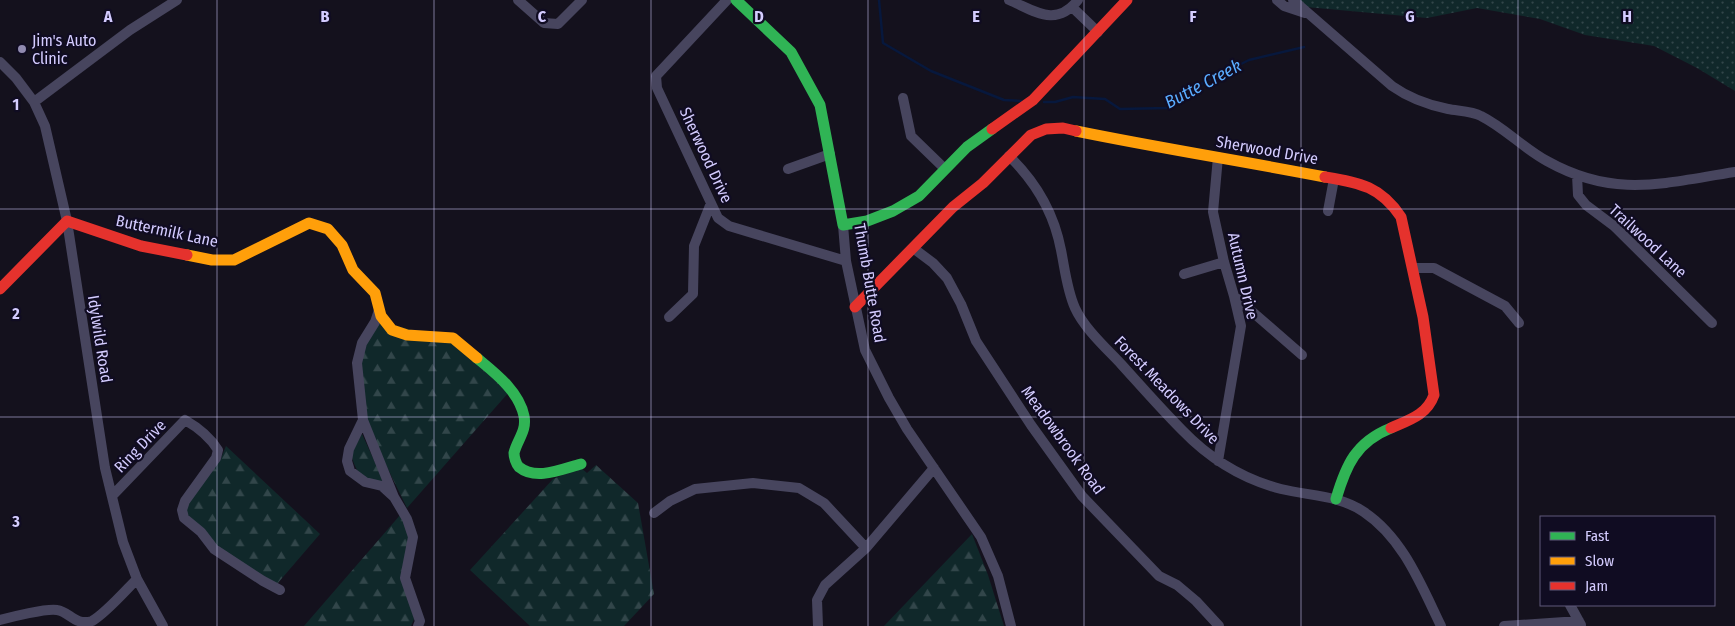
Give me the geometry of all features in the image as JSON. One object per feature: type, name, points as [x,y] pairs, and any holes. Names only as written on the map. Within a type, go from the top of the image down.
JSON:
[{"type":"street","points":[[34,102],[130,30],[177,0]]},
{"type":"street","points":[[518,0],[544,24],[558,24],[582,0]]},
{"type":"street","name":"Sherwood Drive","points":[[727,0],[656,76],[657,88],[718,218],[729,226],[846,261]]},
{"type":"street","name":"Thumb Butte Road","points":[[736,0],[790,52],[820,105],[843,225],[846,261],[865,350],[907,429],[981,537],[998,576],[1011,626]]},
{"type":"street","points":[[1009,0],[1047,16],[1056,16],[1075,4],[1098,32]]},
{"type":"street","points":[[843,225],[868,221],[893,211],[919,196],[967,147],[1034,100],[1127,0]]},
{"type":"street","points":[[1277,0],[1284,6],[1311,16]]},
{"type":"street","points":[[1293,0],[1402,93],[1433,106],[1479,115],[1503,129],[1546,160],[1577,175],[1611,184],[1641,186],[1735,172]]},
{"type":"street","name":"Idylwild Road","points":[[0,62],[16,78],[34,102],[45,126],[67,221],[105,468],[123,542],[137,579],[163,626]]},
{"type":"street","points":[[903,98],[911,136],[944,169]]},
{"type":"street","name":"Sherwood Drive","points":[[856,307],[953,207],[983,183],[1032,135],[1046,129],[1062,128],[1169,150],[1218,157],[1334,179],[1362,185],[1378,191],[1401,217],[1423,317],[1434,395],[1433,402],[1422,413],[1376,435],[1356,453],[1346,468],[1336,499]]},
{"type":"street","points":[[788,169],[830,154]]},
{"type":"street","name":"Forest Meadows Drive","points":[[1009,156],[1023,169],[1040,191],[1051,215],[1061,248],[1064,272],[1076,310],[1095,336],[1183,431],[1207,454],[1230,469],[1282,489],[1345,501],[1383,526],[1397,543],[1416,575],[1441,626]]},
{"type":"street","name":"Autumn Drive","points":[[1218,157],[1213,212],[1241,326],[1218,461]]},
{"type":"street","name":"Trailwood Lane","points":[[1577,175],[1578,195],[1586,205],[1614,226],[1712,323]]},
{"type":"street","points":[[1328,211],[1334,179]]},
{"type":"street","points":[[669,316],[693,294],[694,246],[711,203]]},
{"type":"street","points":[[0,289],[67,221]]},
{"type":"street","name":"Buttermilk Lane","points":[[67,221],[141,246],[219,260],[234,260],[308,223],[328,229],[342,245],[352,270],[375,293],[382,316],[392,330],[406,334],[453,338],[503,380],[516,396],[524,416],[524,429],[514,454],[517,466],[528,474],[542,474],[580,464]]},
{"type":"street","name":"Meadowbrook Road","points":[[913,248],[933,262],[946,278],[961,304],[976,342],[1031,425],[1082,496],[1159,576],[1177,585],[1196,601],[1219,626]]},
{"type":"street","points":[[1184,274],[1224,262]]},
{"type":"street","points":[[1413,268],[1434,268],[1505,306],[1519,323]]},
{"type":"street","points":[[1234,296],[1302,355]]},
{"type":"street","points":[[379,309],[375,322],[362,342],[357,363],[363,420],[394,498],[407,519],[413,537],[406,566],[406,578],[420,621],[418,626]]},
{"type":"street","name":"Ring Drive","points":[[112,496],[185,420],[212,440],[218,450],[216,458],[185,501],[182,510],[184,518],[201,532],[214,549],[280,590]]},
{"type":"street","points":[[363,420],[349,449],[348,462],[350,471],[365,482],[382,486],[394,498]]},
{"type":"street","points":[[818,626],[817,600],[825,585],[866,548],[934,468]]},
{"type":"street","points":[[654,513],[670,501],[696,489],[753,483],[799,488],[824,503],[866,548]]},
{"type":"street","points":[[0,620],[46,610],[58,610],[81,623],[91,621],[100,615],[137,579]]},
{"type":"street","points":[[1504,626],[1580,623],[1571,606]]},
{"type":"green space","points":[[1297,0],[1735,0],[1735,91],[1697,68],[1654,46],[1585,35],[1540,19],[1477,8],[1427,18],[1306,7]]},
{"type":"green space","points":[[379,321],[452,341],[509,392],[407,508],[367,426],[361,366],[363,348]]},
{"type":"green space","points":[[362,434],[384,482],[365,477],[356,467],[351,454]]},
{"type":"green space","points":[[226,446],[320,534],[277,584],[218,548],[185,512],[188,504],[221,458]]},
{"type":"green space","points":[[596,465],[638,503],[654,594],[624,626],[530,626],[470,570],[553,479],[581,468],[587,473]]},
{"type":"green space","points":[[401,514],[409,538],[402,569],[414,619],[411,626],[304,626]]},
{"type":"green space","points":[[972,534],[988,575],[1004,626],[884,626]]},
{"type":"waterway","name":"Butte Creek","points":[[879,0],[883,43],[931,71],[1004,100],[1021,101]]},
{"type":"waterway","name":"Butte Creek","points":[[1044,102],[1055,102],[1073,97],[1105,99],[1120,109],[1167,108],[1193,88],[1249,60],[1304,47]]},
{"type":"traffic: fast","points":[[736,0],[791,52],[820,105],[843,225],[867,221],[893,211],[919,196],[967,147],[992,129]]},
{"type":"traffic: fast","points":[[477,358],[505,383],[517,398],[521,407],[525,421],[514,453],[519,467],[526,471],[541,474],[581,464]]},
{"type":"traffic: fast","points":[[1336,499],[1344,476],[1354,456],[1369,440],[1391,428]]},
{"type":"traffic: slow","points":[[1076,131],[1325,177]]},
{"type":"traffic: slow","points":[[187,255],[212,260],[234,260],[309,223],[328,229],[342,245],[353,270],[375,293],[381,316],[392,330],[407,335],[453,338],[477,358]]},
{"type":"traffic: jam","points":[[992,129],[1033,100],[1127,0]]},
{"type":"traffic: jam","points":[[855,307],[953,207],[983,183],[1031,135],[1046,129],[1063,128],[1076,131]]},
{"type":"traffic: jam","points":[[1325,177],[1349,181],[1377,192],[1401,217],[1423,317],[1434,395],[1427,407],[1417,416],[1391,428]]},
{"type":"traffic: jam","points":[[0,289],[67,221],[141,246],[187,255]]},
{"type":"place","name":"Jim's Auto Clinic","points":[[22,49]]}]
